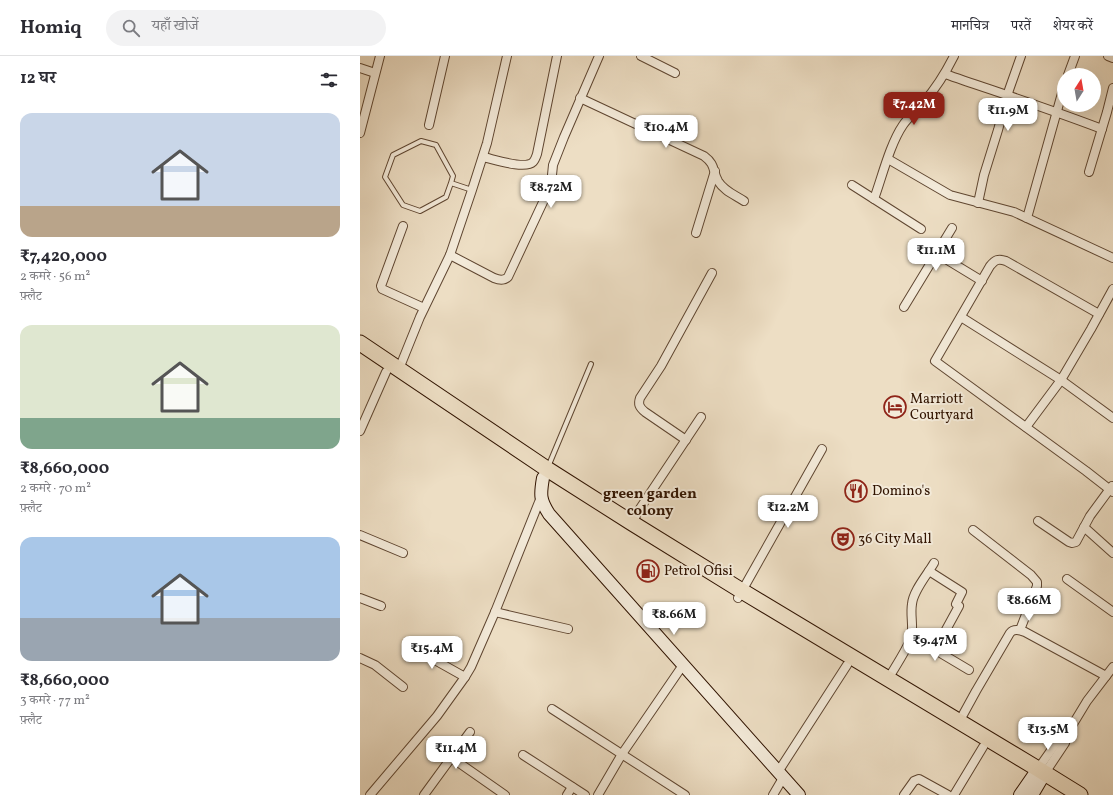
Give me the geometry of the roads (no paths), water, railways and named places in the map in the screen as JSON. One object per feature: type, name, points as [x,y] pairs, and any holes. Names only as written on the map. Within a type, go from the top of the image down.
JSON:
[{"type":"highway","points":[[360,344],[392,371],[545,474],[626,532],[740,595],[882,679],[959,722],[1039,775],[1062,795]]},
{"type":"highway","points":[[360,355],[392,371]]},
{"type":"highway","points":[[545,474],[632,523],[847,665],[882,679],[983,747],[1080,795]]},
{"type":"street","points":[[360,133],[380,56]]},
{"type":"street","points":[[429,125],[445,56]]},
{"type":"street","points":[[360,431],[392,371],[450,254],[483,157],[507,56]]},
{"type":"street","points":[[483,157],[519,165],[528,165],[533,162],[537,154],[557,56]]},
{"type":"street","points":[[450,254],[494,278],[504,279],[508,277],[550,189],[553,166],[580,98],[599,56]]},
{"type":"street","points":[[641,56],[675,73]]},
{"type":"street","points":[[874,199],[888,159],[902,126],[923,104],[945,74],[954,56]]},
{"type":"street","points":[[978,202],[984,175],[1007,96],[1021,56]]},
{"type":"street","points":[[1071,68],[1075,56]]},
{"type":"street","points":[[1108,56],[1113,58]]},
{"type":"street","points":[[360,68],[375,73]]},
{"type":"street","points":[[945,74],[1102,129]]},
{"type":"street","points":[[1088,172],[1113,88]]},
{"type":"street","points":[[580,98],[700,154],[712,162],[719,181],[724,188],[744,201]]},
{"type":"street","points":[[1027,218],[1057,112]]},
{"type":"street","points":[[888,159],[945,192],[1014,212],[1113,258]]},
{"type":"street","points":[[696,233],[715,171]]},
{"type":"street","points":[[852,185],[921,229]]},
{"type":"street","points":[[403,226],[381,286],[382,289],[424,308]]},
{"type":"street","points":[[904,307],[952,228]]},
{"type":"street","points":[[936,253],[982,281]]},
{"type":"street","points":[[1038,520],[1071,543],[1076,542],[1094,510],[1112,489],[935,361],[993,263],[997,260],[1001,260],[1100,314]]},
{"type":"street","points":[[686,440],[645,412],[639,406],[639,402],[712,273]]},
{"type":"street","points":[[1026,428],[1062,380],[1113,289]]},
{"type":"street","points":[[961,317],[1062,380],[1113,418]]},
{"type":"street","points":[[632,523],[701,418]]},
{"type":"street","points":[[740,595],[822,449]]},
{"type":"street","points":[[370,795],[437,716],[466,677],[495,612],[540,497],[545,474]]},
{"type":"street","points":[[540,497],[549,514],[799,795]]},
{"type":"street","points":[[1084,526],[1113,553]]},
{"type":"street","points":[[973,530],[1034,578],[1037,582],[1037,586],[1020,630]]},
{"type":"street","points":[[360,535],[403,552]]},
{"type":"street","points":[[882,679],[912,636],[911,610],[913,598],[934,563]]},
{"type":"street","points":[[929,572],[962,592],[956,604],[959,606],[935,650]]},
{"type":"street","points":[[1067,579],[1113,612]]},
{"type":"street","points":[[360,598],[381,606]]},
{"type":"street","points":[[495,612],[568,629]]},
{"type":"street","points":[[959,722],[1012,631],[1020,630],[1025,632],[1106,676]]},
{"type":"street","points":[[912,636],[969,670]]},
{"type":"street","points":[[408,645],[466,677]]},
{"type":"street","points":[[360,658],[375,665],[403,687]]},
{"type":"street","points":[[598,795],[622,754],[683,665]]},
{"type":"street","points":[[773,795],[781,775],[847,665]]},
{"type":"street","points":[[1032,795],[1039,775],[1059,739],[1067,734],[1087,702],[1113,667]]},
{"type":"street","points":[[552,709],[685,795]]},
{"type":"street","points":[[424,795],[470,732]]},
{"type":"street","points":[[954,795],[983,747]]},
{"type":"street","points":[[523,755],[585,795]]},
{"type":"street","points":[[452,758],[505,795]]},
{"type":"street","points":[[1020,795],[1039,775]]},
{"type":"street","points":[[904,795],[914,781],[919,779],[948,795]]},
{"type":"street","points":[[566,795],[572,787]]},
{"type":"lane","points":[[421,141],[436,145],[453,176],[451,183],[446,197],[420,211],[403,205],[385,177],[393,155],[421,141]]},
{"type":"lane","points":[[451,183],[472,190]]},
{"type":"lane","points":[[545,474],[591,364]]},
{"type":"place","name":"Marriott Courtyard","points":[[895,407]]},
{"type":"place","name":"Domino's","points":[[856,491]]},
{"type":"place","name":"36 City Mall","points":[[843,539]]},
{"type":"place","name":"Petrol Ofisi","points":[[648,571]]},
{"type":"district","name":"green garden colony","points":[[650,502]]}]
